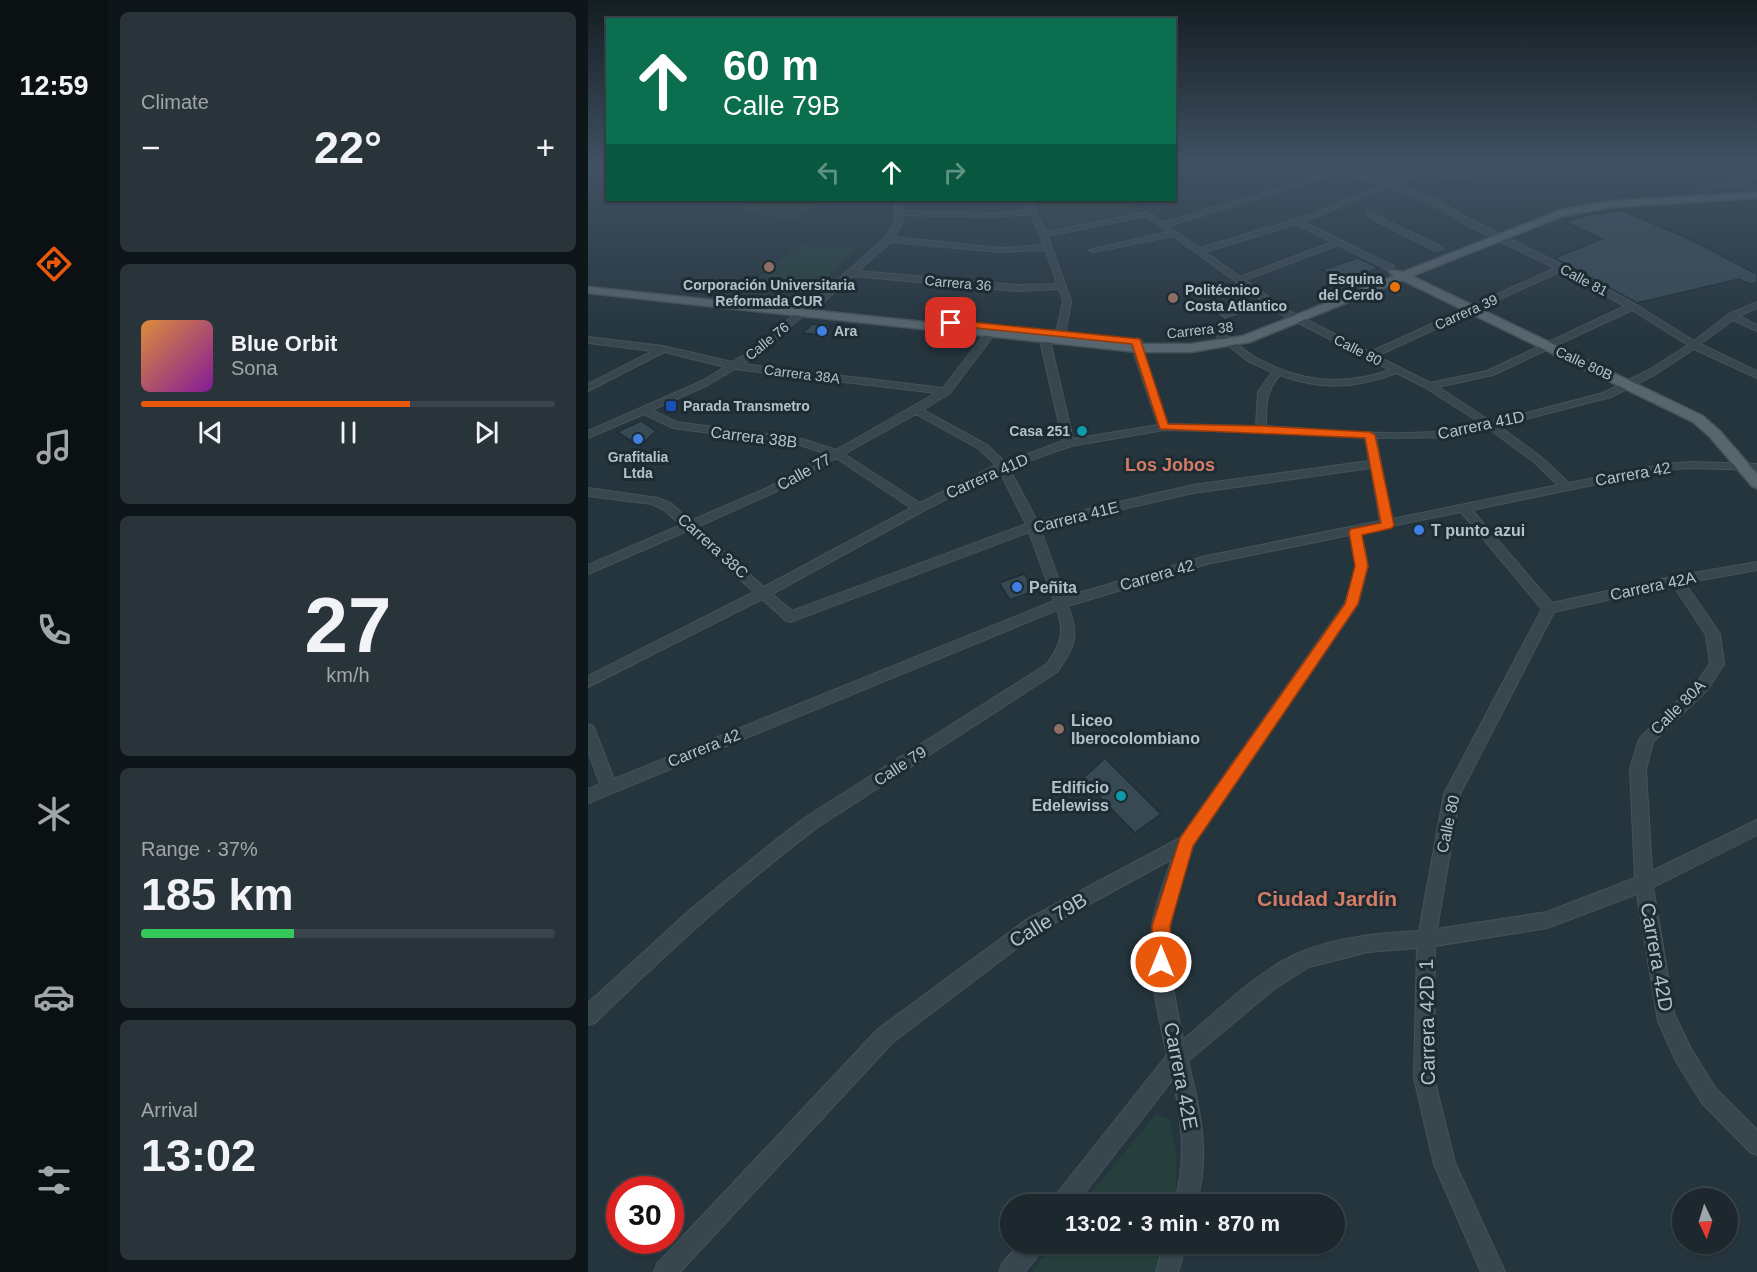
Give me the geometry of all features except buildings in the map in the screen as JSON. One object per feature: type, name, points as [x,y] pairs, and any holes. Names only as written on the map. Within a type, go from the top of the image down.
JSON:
[{"type":"main road","name":"Carrera 38","points":[[1225,339],[1246,339],[1298,319],[1400,272],[1439,249],[1510,223]]},
{"type":"main road","name":"Carrera 38","points":[[588,290],[1137,345],[1191,348],[1225,339],[1284,312],[1502,237],[1535,223]]},
{"type":"main road","name":"Calle 80B","points":[[1400,272],[1634,383],[1708,426],[1752,466],[1757,483]]},
{"type":"main road","name":"Carrera 38","points":[[588,286],[991,332],[1054,336]]},
{"type":"street","name":"Calle 76","points":[[588,435],[646,411],[735,366],[765,345],[852,273],[889,240],[898,229],[899,223]]},
{"type":"street","points":[[1038,223],[1049,247],[1067,302],[1054,336],[1046,345],[1069,443]]},
{"type":"street","points":[[1163,225],[1168,223]]},
{"type":"street","points":[[1200,251],[1292,223]]},
{"type":"street","name":"Calle 80B","points":[[1300,223],[1400,272]]},
{"type":"street","points":[[1388,223],[1439,249]]},
{"type":"street","name":"Calle 81","points":[[1471,223],[1562,268],[1632,306],[1694,345],[1757,375]]},
{"type":"street","points":[[1043,235],[1098,224],[1106,231]]},
{"type":"street","name":"Calle 80","points":[[1163,225],[1284,312],[1429,386],[1490,425],[1537,459],[1567,487]]},
{"type":"street","points":[[1093,250],[1174,233]]},
{"type":"street","points":[[1114,237],[1122,244]]},
{"type":"street","points":[[889,240],[1000,250],[1049,247]]},
{"type":"street","points":[[1239,279],[1339,242]]},
{"type":"street","name":"Carrera 39","points":[[1369,356],[1562,268]]},
{"type":"street","name":"Carrera 36","points":[[852,273],[1017,288],[1063,286]]},
{"type":"street","name":"Carrera 41D","points":[[588,682],[765,592],[1002,466],[1069,443],[1164,427],[1262,429],[1370,435],[1457,434],[1607,394],[1634,383],[1694,345],[1732,316],[1757,305]]},
{"type":"street","points":[[1429,386],[1490,373],[1554,345],[1632,306]]},
{"type":"street","points":[[1732,316],[1757,328]]},
{"type":"street","name":"Calle 77","points":[[588,570],[771,490],[916,410],[946,391],[991,332]]},
{"type":"street","points":[[1225,339],[1278,372],[1306,380],[1333,383],[1366,381],[1398,370]]},
{"type":"street","name":"Carrera 38A","points":[[588,340],[663,349],[735,366],[946,391]]},
{"type":"street","points":[[1137,345],[1164,427]]},
{"type":"street","points":[[588,388],[663,349]]},
{"type":"street","points":[[1262,429],[1261,395],[1264,386],[1278,372]]},
{"type":"street","points":[[916,410],[983,447],[1002,466]]},
{"type":"street","name":"Carrera 38B","points":[[646,411],[674,425],[802,442],[837,454],[920,508]]},
{"type":"street","points":[[1370,435],[1388,525]]},
{"type":"street","name":"Carrera 41E","points":[[790,616],[1033,526],[1193,489],[1374,464]]},
{"type":"street","name":"Calle 79","points":[[588,1016],[658,950],[775,848],[1052,668],[1065,650],[1069,626],[1033,526],[1002,466]]},
{"type":"street","name":"Carrera 42","points":[[588,796],[1062,603],[1206,561],[1665,467],[1752,466]]},
{"type":"street","name":"Carrera 38C","points":[[588,492],[654,501],[668,507],[790,616]]},
{"type":"street","points":[[1465,509],[1548,608]]},
{"type":"street","name":"Calle 79B","points":[[665,1272],[885,1036],[1032,926],[1186,843],[1352,604],[1362,566],[1355,532]]},
{"type":"street","name":"Carrera 42A","points":[[1548,608],[1676,580],[1757,566]]},
{"type":"street","name":"Calle 80A","points":[[1644,883],[1638,769],[1647,740],[1703,685],[1717,664],[1713,634],[1676,580]]},
{"type":"street","name":"Calle 80","points":[[1426,939],[1452,794],[1548,608]]},
{"type":"street","points":[[588,730],[609,787]]},
{"type":"street","points":[[1071,1194],[1177,1058],[1267,982],[1305,959],[1368,943],[1426,939],[1547,920],[1644,883],[1757,826]]},
{"type":"street","name":"Carrera 42E","points":[[1186,843],[1161,926],[1161,962],[1193,1142],[1193,1175],[1188,1194]]},
{"type":"street","name":"Carrera 42D","points":[[1644,883],[1665,1014],[1683,1054],[1709,1096],[1757,1145]]},
{"type":"street","name":"Carrera 42D 1","points":[[1426,939],[1424,1078],[1445,1164],[1486,1259],[1494,1272]]},
{"type":"street","points":[[1010,1272],[1025,1254]]},
{"type":"street","points":[[1167,1272],[1172,1254]]},
{"type":"green space","points":[[1045,223],[1093,223],[1049,232]]},
{"type":"green space","points":[[799,244],[858,249],[811,293],[748,287]]},
{"type":"green space","points":[[1156,1114],[1170,1120],[1177,1173],[1175,1194],[1090,1194]]},
{"type":"green space","points":[[1046,1254],[1160,1254],[1156,1272],[1032,1272]]},
{"type":"place","name":"Corporación Universitaria Reformada CUR","points":[[769,267]]},
{"type":"place","name":"Esquina del Cerdo","points":[[1395,287]]},
{"type":"place","name":"Politécnico Costa Atlantico","points":[[1173,298]]},
{"type":"place","name":"Ara","points":[[822,331]]},
{"type":"place","name":"Parada Transmetro","points":[[671,406]]},
{"type":"place","name":"Casa 251","points":[[1082,431]]},
{"type":"place","name":"Grafitalia Ltda","points":[[638,439]]},
{"type":"place","name":"T punto azui","points":[[1419,530]]},
{"type":"place","name":"Peñita","points":[[1017,587]]},
{"type":"place","name":"Liceo Iberocolombiano","points":[[1059,729]]},
{"type":"place","name":"Edificio Edelewiss","points":[[1121,796]]},
{"type":"district","name":"Los Jobos","points":[[1170,465]]},
{"type":"district","name":"Ciudad Jardín","points":[[1327,898]]},
{"type":"route","points":[[951,323],[1137,341],[1138,351],[1164,427],[1262,429],[1370,435],[1388,525],[1355,532],[1362,566],[1352,604],[1186,843],[1161,926],[1161,962]]}]
